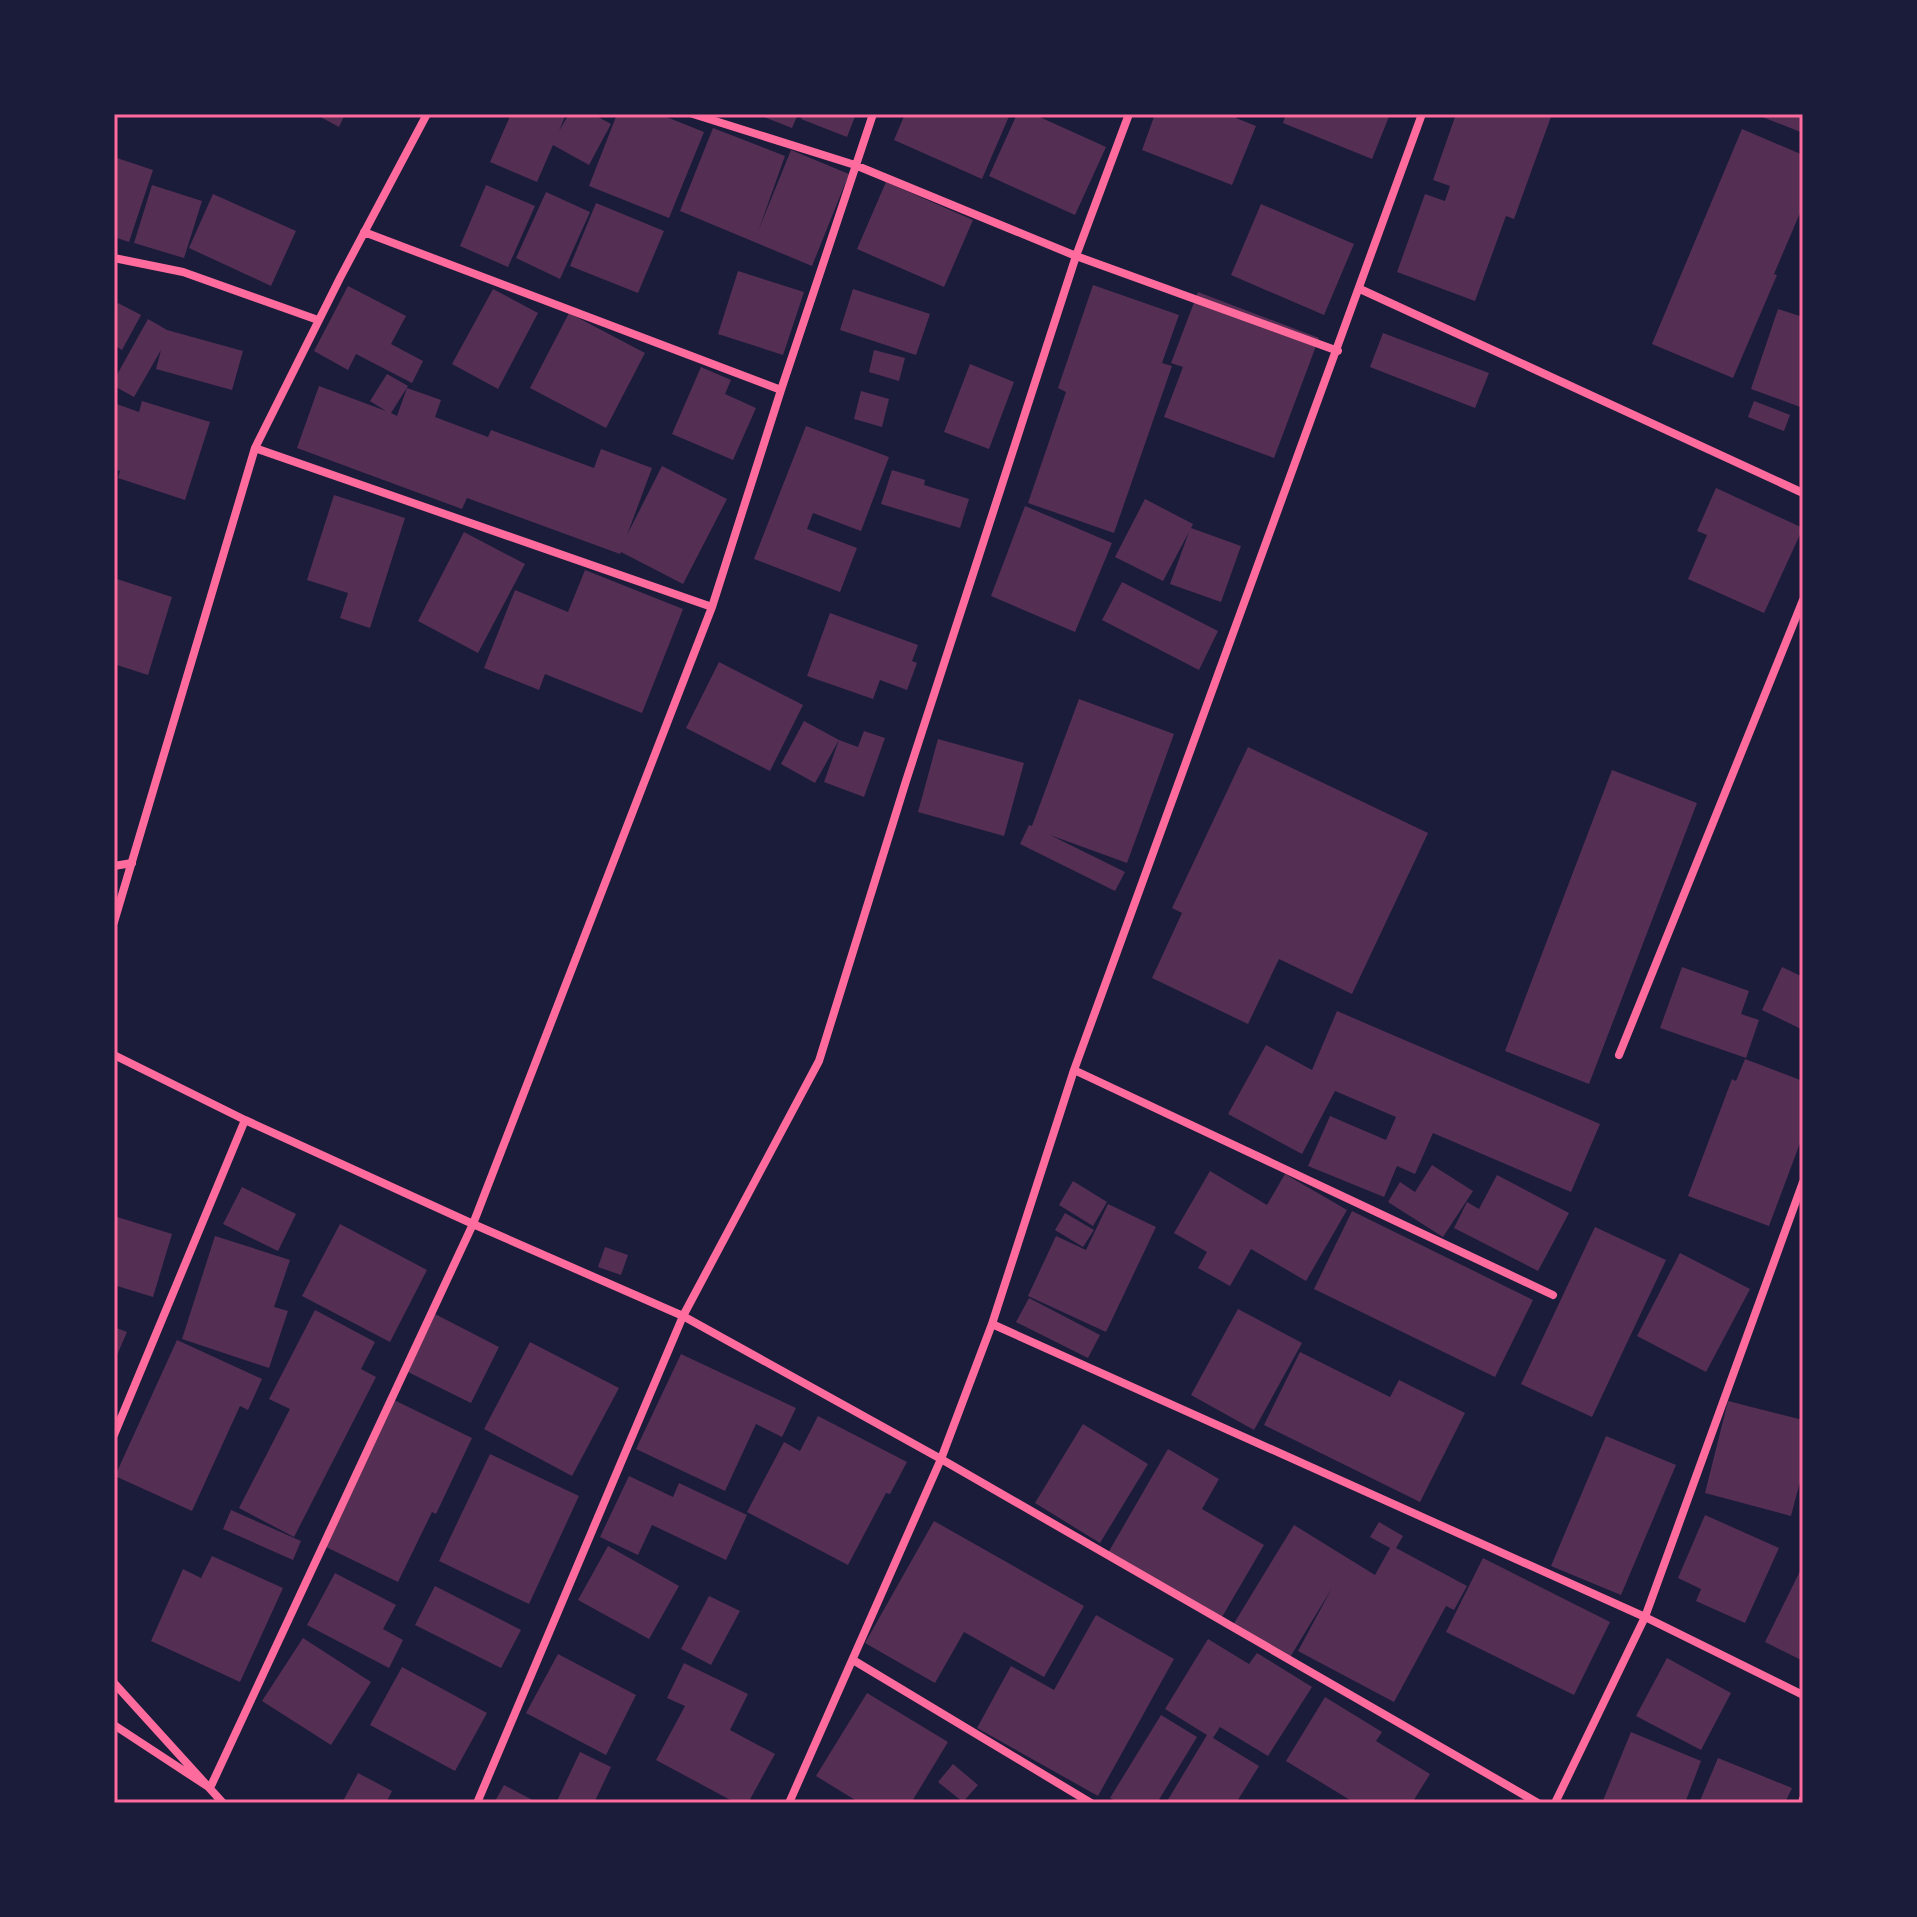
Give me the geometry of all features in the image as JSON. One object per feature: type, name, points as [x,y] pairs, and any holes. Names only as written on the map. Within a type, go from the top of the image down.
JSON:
[{"type":"street","points":[[114,922],[255,448],[318,320],[427,114]]},
{"type":"street","points":[[693,114],[855,165],[1076,256],[1338,351]]},
{"type":"street","points":[[210,1788],[473,1224],[712,607],[873,114]]},
{"type":"street","points":[[477,1803],[683,1316],[819,1061],[1076,256],[1129,114]]},
{"type":"street","points":[[789,1803],[941,1459],[992,1324],[1074,1070],[1422,114]]},
{"type":"street","points":[[364,232],[781,390]]},
{"type":"street","points":[[114,258],[183,272],[318,320]]},
{"type":"street","points":[[1360,289],[1803,493]]},
{"type":"street","points":[[255,448],[712,607]]},
{"type":"street","points":[[1619,1055],[1803,600]]},
{"type":"street","points":[[114,866],[132,863]]},
{"type":"street","points":[[114,1055],[245,1120],[683,1316],[941,1459],[1538,1803]]},
{"type":"street","points":[[1074,1070],[1553,1295]]},
{"type":"street","points":[[114,1435],[245,1120]]},
{"type":"street","points":[[1555,1803],[1645,1617],[1803,1182]]},
{"type":"street","points":[[992,1324],[1645,1617],[1803,1695]]},
{"type":"street","points":[[853,1660],[1091,1803]]},
{"type":"street","points":[[114,1683],[223,1803]]},
{"type":"street","points":[[114,1725],[210,1788]]},
{"type":"building","points":[[315,114],[345,114],[339,127]]},
{"type":"building","points":[[511,114],[566,114],[559,131],[569,114],[593,114],[611,124],[589,165],[553,145],[537,182],[490,162]]},
{"type":"building","points":[[617,114],[659,114],[704,132],[669,218],[589,186]]},
{"type":"building","points":[[756,114],[798,114],[792,128]]},
{"type":"building","points":[[803,114],[856,114],[847,137],[801,119]]},
{"type":"building","points":[[905,114],[1010,114],[982,179],[894,140]]},
{"type":"building","points":[[1017,114],[1033,114],[1106,147],[1075,215],[989,176]]},
{"type":"building","points":[[1155,114],[1238,114],[1236,118],[1256,126],[1232,185],[1142,150]]},
{"type":"building","points":[[1286,114],[1390,114],[1372,159],[1283,123]]},
{"type":"building","points":[[1456,114],[1552,114],[1514,219],[1506,216],[1475,301],[1397,272],[1425,194],[1445,201],[1450,186],[1433,180]]},
{"type":"building","points":[[1755,114],[1803,114],[1803,133]]},
{"type":"building","points":[[713,128],[785,156],[759,229],[791,150],[849,174],[812,266],[680,211]]},
{"type":"building","points":[[1742,129],[1803,155],[1803,214],[1800,213],[1733,378],[1652,344]]},
{"type":"building","points":[[114,157],[153,170],[129,242],[114,237]]},
{"type":"building","points":[[886,182],[973,220],[944,287],[857,249]]},
{"type":"building","points":[[152,185],[202,201],[184,258],[134,243]]},
{"type":"building","points":[[486,185],[535,206],[508,267],[460,246]]},
{"type":"building","points":[[546,192],[590,212],[560,279],[516,258]]},
{"type":"building","points":[[213,194],[296,231],[271,286],[189,248]]},
{"type":"building","points":[[596,203],[664,231],[638,293],[570,266]]},
{"type":"building","points":[[1261,204],[1354,244],[1324,315],[1231,275]]},
{"type":"building","points":[[738,271],[804,292],[783,355],[718,334]]},
{"type":"building","points":[[1093,285],[1179,315],[1162,363],[1172,366],[1114,533],[1028,503],[1066,392],[1058,388]]},
{"type":"building","points":[[348,286],[406,316],[391,344],[423,361],[412,383],[356,354],[348,370],[314,351]]},
{"type":"building","points":[[493,289],[538,313],[498,389],[452,364]]},
{"type":"building","points":[[853,289],[930,314],[916,355],[840,330]]},
{"type":"building","points":[[1198,292],[1319,338],[1274,458],[1164,417],[1183,367],[1171,363]]},
{"type":"building","points":[[118,303],[141,315],[122,350],[114,345],[114,311]]},
{"type":"building","points":[[1778,309],[1803,317],[1803,408],[1751,389]]},
{"type":"building","points":[[569,313],[645,353],[606,428],[530,388]]},
{"type":"building","points":[[148,319],[167,330],[243,351],[232,390],[156,369],[161,350],[134,397],[114,386],[114,380]]},
{"type":"building","points":[[1383,333],[1489,373],[1475,408],[1370,367]]},
{"type":"building","points":[[874,350],[905,358],[899,381],[869,372]]},
{"type":"building","points":[[970,364],[1014,382],[989,449],[944,432]]},
{"type":"building","points":[[701,367],[731,380],[725,394],[756,408],[733,460],[672,434]]},
{"type":"building","points":[[387,374],[408,386],[391,413],[397,416],[407,388],[441,400],[435,417],[488,437],[491,430],[594,468],[601,449],[652,468],[627,535],[662,466],[727,499],[683,584],[621,552],[467,498],[462,509],[297,448],[319,386],[386,411],[370,401]]},
{"type":"building","points":[[861,391],[889,399],[882,427],[854,419]]},
{"type":"building","points":[[142,401],[210,422],[185,500],[118,478],[120,471],[114,469],[114,403],[139,412]]},
{"type":"building","points":[[1754,401],[1790,415],[1784,431],[1748,417]]},
{"type":"building","points":[[806,426],[889,457],[861,531],[813,513],[807,529],[857,548],[840,592],[754,559]]},
{"type":"building","points":[[892,470],[925,480],[924,485],[969,499],[960,528],[881,504]]},
{"type":"building","points":[[1716,488],[1803,528],[1764,613],[1688,579],[1707,535],[1697,531]]},
{"type":"building","points":[[334,495],[405,518],[370,628],[340,618],[348,593],[307,580]]},
{"type":"building","points":[[1145,499],[1193,524],[1191,528],[1241,546],[1221,602],[1170,584],[1189,532],[1163,581],[1115,557]]},
{"type":"building","points":[[1025,506],[1112,543],[1075,632],[991,596]]},
{"type":"building","points":[[464,532],[525,564],[478,653],[418,621]]},
{"type":"building","points":[[585,570],[683,609],[642,713],[545,674],[539,690],[484,668],[515,590],[568,612]]},
{"type":"building","points":[[114,578],[172,597],[148,675],[114,664]]},
{"type":"building","points":[[1122,582],[1218,631],[1199,670],[1102,620]]},
{"type":"building","points":[[830,613],[918,645],[912,661],[917,663],[907,690],[880,680],[873,699],[807,676]]},
{"type":"building","points":[[719,662],[803,705],[770,771],[686,728]]},
{"type":"building","points":[[1079,699],[1174,734],[1127,863],[1050,835],[1125,872],[1115,891],[1020,844],[1029,825],[1032,826]]},
{"type":"building","points":[[804,721],[839,740],[815,783],[781,764]]},
{"type":"building","points":[[864,731],[885,738],[864,797],[824,782],[839,740],[858,747]]},
{"type":"building","points":[[938,739],[1024,763],[1004,836],[918,812]]},
{"type":"building","points":[[1248,747],[1428,833],[1352,994],[1279,959],[1248,1024],[1152,978],[1182,913],[1172,908]]},
{"type":"building","points":[[1612,770],[1697,803],[1589,1084],[1505,1051]]},
{"type":"building","points":[[1682,967],[1749,991],[1741,1014],[1759,1020],[1746,1058],[1660,1028]]},
{"type":"building","points":[[1782,967],[1803,977],[1803,1030],[1762,1010]]},
{"type":"building","points":[[1337,1011],[1600,1124],[1571,1192],[1433,1133],[1415,1174],[1397,1166],[1384,1197],[1308,1166],[1330,1116],[1386,1140],[1396,1117],[1335,1091],[1302,1154],[1228,1114],[1266,1045],[1312,1070]]},
{"type":"building","points":[[1745,1059],[1803,1081],[1803,1135],[1769,1226],[1688,1196],[1732,1079],[1736,1081]]},
{"type":"building","points":[[1432,1165],[1473,1191],[1443,1237],[1388,1202],[1400,1182],[1415,1192]]},
{"type":"building","points":[[1210,1171],[1267,1205],[1285,1174],[1347,1210],[1306,1281],[1251,1249],[1230,1286],[1198,1268],[1207,1252],[1174,1233]]},
{"type":"building","points":[[1497,1175],[1569,1213],[1538,1271],[1454,1228],[1467,1202],[1479,1209]]},
{"type":"building","points":[[1073,1181],[1107,1202],[1093,1226],[1059,1205]]},
{"type":"building","points":[[242,1187],[296,1214],[278,1251],[223,1224]]},
{"type":"building","points":[[1108,1204],[1156,1227],[1106,1332],[1028,1296],[1056,1236],[1086,1250]]},
{"type":"building","points":[[1352,1211],[1533,1300],[1495,1377],[1314,1289]]},
{"type":"building","points":[[1065,1213],[1094,1230],[1083,1247],[1055,1230]]},
{"type":"building","points":[[114,1216],[172,1234],[153,1297],[114,1285]]},
{"type":"building","points":[[340,1224],[427,1270],[390,1342],[302,1296]]},
{"type":"building","points":[[1595,1227],[1666,1260],[1592,1417],[1521,1384]]},
{"type":"building","points":[[215,1236],[290,1260],[274,1307],[288,1311],[269,1368],[182,1339]]},
{"type":"building","points":[[605,1247],[628,1255],[621,1275],[598,1267]]},
{"type":"building","points":[[1680,1253],[1750,1289],[1706,1372],[1637,1336]]},
{"type":"building","points":[[1029,1298],[1100,1335],[1088,1358],[1016,1322]]},
{"type":"building","points":[[1238,1309],[1302,1343],[1254,1430],[1191,1395]]},
{"type":"building","points":[[315,1310],[375,1342],[361,1369],[376,1377],[294,1537],[239,1508],[290,1409],[269,1399]]},
{"type":"building","points":[[435,1314],[499,1347],[471,1403],[406,1371]]},
{"type":"building","points":[[114,1327],[127,1332],[114,1362]]},
{"type":"building","points":[[177,1340],[262,1379],[248,1410],[240,1406],[192,1511],[115,1476]]},
{"type":"building","points":[[530,1342],[619,1388],[572,1476],[484,1429]]},
{"type":"building","points":[[1300,1352],[1390,1397],[1399,1380],[1465,1413],[1420,1502],[1264,1425]]},
{"type":"building","points":[[681,1354],[796,1408],[782,1437],[756,1424],[725,1491],[636,1449]]},
{"type":"building","points":[[392,1399],[472,1438],[436,1514],[432,1512],[398,1582],[326,1547]]},
{"type":"building","points":[[1728,1401],[1803,1420],[1803,1470],[1791,1516],[1705,1493]]},
{"type":"building","points":[[818,1416],[907,1462],[890,1494],[886,1493],[848,1565],[747,1512],[784,1442],[800,1451]]},
{"type":"building","points":[[1083,1424],[1148,1464],[1100,1543],[1035,1503]]},
{"type":"building","points":[[1606,1436],[1676,1465],[1621,1595],[1551,1566]]},
{"type":"building","points":[[1168,1449],[1219,1479],[1202,1509],[1264,1545],[1222,1617],[1108,1553]]},
{"type":"building","points":[[490,1454],[579,1496],[529,1604],[439,1561]]},
{"type":"building","points":[[629,1476],[673,1497],[679,1483],[747,1515],[726,1560],[652,1525],[638,1555],[600,1537]]},
{"type":"building","points":[[231,1510],[301,1541],[293,1560],[223,1529]]},
{"type":"building","points":[[1705,1515],[1779,1548],[1745,1623],[1696,1601],[1701,1589],[1678,1578]]},
{"type":"building","points":[[934,1521],[1084,1606],[1044,1677],[964,1632],[935,1683],[865,1643]]},
{"type":"building","points":[[1379,1522],[1403,1536],[1396,1548],[1467,1586],[1454,1610],[1446,1606],[1394,1702],[1298,1651],[1332,1588],[1289,1659],[1233,1625],[1294,1525],[1375,1575],[1390,1548],[1370,1537]]},
{"type":"building","points":[[608,1546],[679,1586],[649,1639],[578,1600]]},
{"type":"building","points":[[212,1556],[283,1588],[240,1682],[151,1641],[183,1569],[201,1578]]},
{"type":"building","points":[[1483,1558],[1610,1622],[1574,1695],[1446,1632]]},
{"type":"building","points":[[1803,1565],[1803,1661],[1765,1642]]},
{"type":"building","points":[[335,1573],[396,1605],[383,1629],[403,1640],[389,1668],[307,1625]]},
{"type":"building","points":[[435,1586],[521,1630],[501,1668],[415,1625]]},
{"type":"building","points":[[709,1596],[740,1611],[711,1665],[681,1649]]},
{"type":"building","points":[[1096,1615],[1174,1659],[1098,1796],[977,1728],[1011,1666],[1054,1690]]},
{"type":"building","points":[[303,1638],[371,1682],[331,1745],[262,1701]]},
{"type":"building","points":[[1208,1639],[1249,1664],[1257,1653],[1312,1687],[1268,1756],[1220,1727],[1213,1738],[1259,1766],[1236,1803],[1166,1803],[1207,1735],[1165,1709]]},
{"type":"building","points":[[558,1654],[636,1695],[606,1755],[526,1713]]},
{"type":"building","points":[[1667,1658],[1731,1693],[1701,1750],[1636,1716]]},
{"type":"building","points":[[684,1663],[748,1694],[730,1730],[775,1754],[748,1803],[736,1803],[656,1760],[685,1706],[667,1698]]},
{"type":"building","points":[[402,1667],[487,1713],[455,1771],[370,1725]]},
{"type":"building","points":[[867,1693],[948,1742],[911,1803],[860,1803],[816,1776]]},
{"type":"building","points":[[1325,1697],[1382,1732],[1376,1741],[1430,1774],[1412,1803],[1355,1803],[1286,1761]]},
{"type":"building","points":[[1161,1715],[1197,1737],[1157,1803],[1119,1803],[1110,1798]]},
{"type":"building","points":[[1631,1732],[1701,1761],[1685,1803],[1602,1803]]},
{"type":"building","points":[[580,1752],[611,1767],[594,1803],[556,1803]]},
{"type":"building","points":[[1718,1758],[1792,1788],[1785,1803],[1699,1803]]},
{"type":"building","points":[[953,1764],[978,1785],[963,1802],[938,1782]]},
{"type":"building","points":[[358,1773],[392,1791],[386,1803],[342,1803]]},
{"type":"building","points":[[504,1785],[538,1803],[494,1803]]}]
